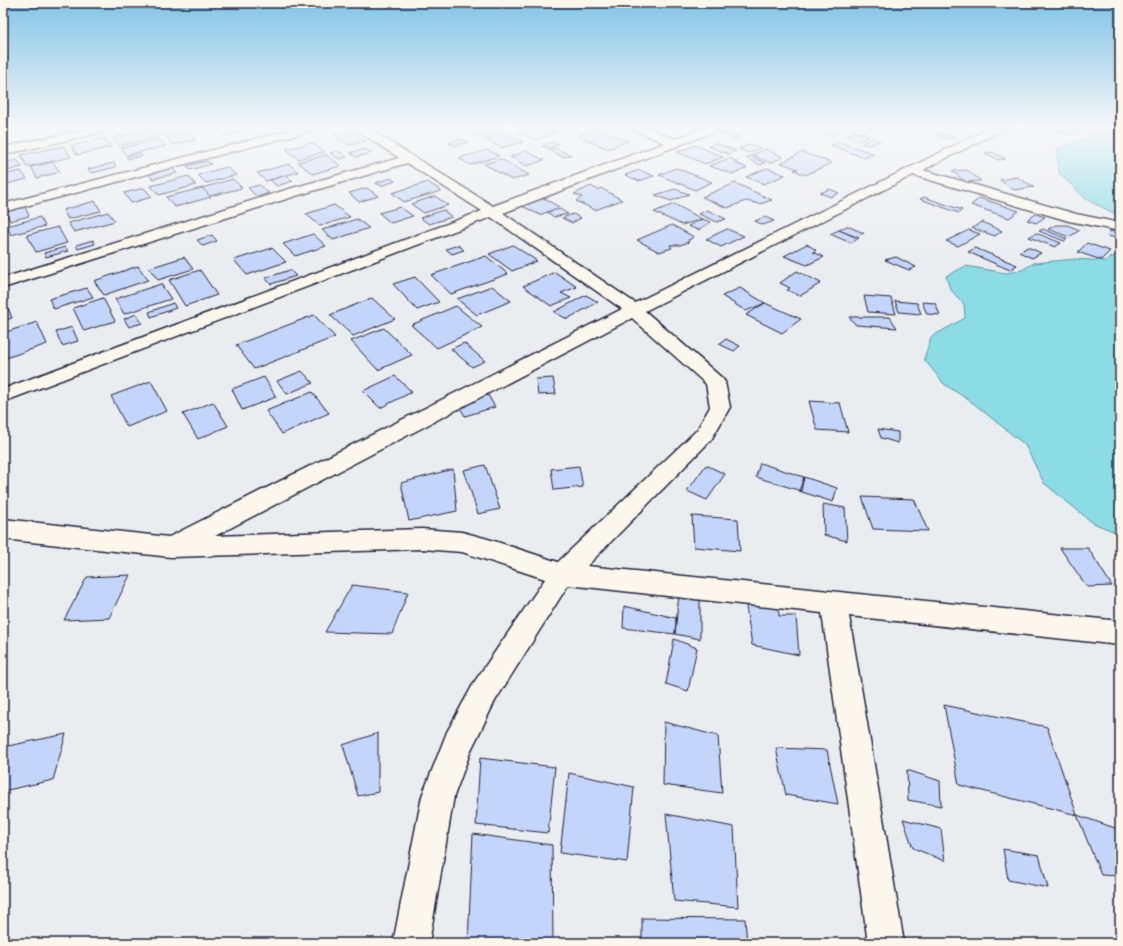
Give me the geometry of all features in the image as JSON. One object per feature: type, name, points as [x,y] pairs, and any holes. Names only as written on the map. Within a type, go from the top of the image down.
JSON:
[{"type":"street","points":[[3,208],[144,171]]},
{"type":"street","points":[[3,283],[294,192],[366,171]]},
{"type":"street","points":[[411,943],[438,796],[458,743],[485,691],[562,574],[704,435],[720,407],[715,382],[634,310],[493,212],[427,171]]},
{"type":"street","points":[[3,396],[598,171]]},
{"type":"street","points":[[171,547],[634,310],[911,171]]},
{"type":"street","points":[[912,171],[1074,218],[1120,227]]},
{"type":"street","points":[[3,529],[171,547],[422,539],[462,542],[488,549],[562,574],[1120,633]]},
{"type":"street","points":[[834,602],[886,943]]},
{"type":"water","points":[[1059,171],[1120,171],[1120,216],[1087,200]]},
{"type":"water","points":[[1120,253],[1120,534],[1093,523],[1044,483],[1025,445],[973,403],[944,384],[924,359],[931,337],[965,318],[964,304],[950,289],[946,276],[966,266],[1006,273],[1022,270],[1034,263],[1075,259],[1105,261]]},
{"type":"building","points":[[21,171],[27,179],[3,185],[3,175]]},
{"type":"building","points":[[33,171],[60,172],[37,178]]},
{"type":"building","points":[[175,171],[177,173],[153,179],[147,172]]},
{"type":"building","points":[[212,171],[232,171],[236,175],[206,183],[198,175]]},
{"type":"building","points":[[264,171],[298,172],[266,181],[257,173]]},
{"type":"building","points":[[309,171],[322,171],[312,174]]},
{"type":"building","points":[[497,171],[522,171],[529,175],[512,180]]},
{"type":"building","points":[[636,171],[642,171],[654,176],[639,181],[625,175]]},
{"type":"building","points":[[668,171],[684,171],[712,182],[695,190],[659,175]]},
{"type":"building","points":[[724,171],[740,171],[733,174]]},
{"type":"building","points":[[760,171],[775,171],[785,175],[764,184],[746,177]]},
{"type":"building","points":[[797,171],[814,171],[805,175]]},
{"type":"building","points":[[952,171],[968,171],[981,181],[966,182]]},
{"type":"building","points":[[286,175],[293,181],[277,186],[270,180]]},
{"type":"building","points":[[188,176],[196,185],[159,195],[151,186]]},
{"type":"building","points":[[1017,177],[1034,187],[1014,190],[1000,180]]},
{"type":"building","points":[[391,178],[395,181],[381,186],[376,183]]},
{"type":"building","points":[[233,179],[242,188],[210,196],[202,188]]},
{"type":"building","points":[[428,182],[441,191],[404,202],[392,193]]},
{"type":"building","points":[[735,183],[772,200],[760,204],[746,201],[727,208],[702,197]]},
{"type":"building","points":[[259,185],[269,193],[257,197],[248,188]]},
{"type":"building","points":[[591,186],[598,190],[601,188],[622,200],[595,210],[576,201],[582,197],[574,194]]},
{"type":"building","points":[[144,188],[152,197],[131,203],[124,193]]},
{"type":"building","points":[[202,188],[211,197],[175,207],[166,197]]},
{"type":"building","points":[[367,188],[378,196],[359,202],[349,193]]},
{"type":"building","points":[[675,189],[689,194],[671,201],[655,195]]},
{"type":"building","points":[[830,189],[839,193],[831,197],[820,193]]},
{"type":"building","points":[[435,196],[448,205],[424,213],[411,204]]},
{"type":"building","points":[[924,197],[962,210],[959,213],[920,199]]},
{"type":"building","points":[[544,198],[559,207],[540,215],[522,206]]},
{"type":"building","points":[[980,198],[1019,211],[1009,218],[971,205]]},
{"type":"building","points":[[95,201],[101,211],[68,219],[63,210]]},
{"type":"building","points":[[674,204],[702,219],[682,225],[654,212]]},
{"type":"building","points":[[334,205],[350,217],[320,226],[306,214]]},
{"type":"building","points":[[25,207],[29,216],[10,221],[5,211]]},
{"type":"building","points":[[400,207],[413,216],[391,223],[379,213]]},
{"type":"building","points":[[560,209],[568,214],[554,217],[547,212]]},
{"type":"building","points":[[443,210],[452,217],[429,224],[420,218]]},
{"type":"building","points":[[707,210],[726,219],[717,222],[699,214]]},
{"type":"building","points":[[108,212],[115,221],[74,232],[68,223]]},
{"type":"building","points":[[573,214],[581,218],[572,223],[562,218]]},
{"type":"building","points":[[1036,214],[1045,217],[1036,223],[1027,220]]},
{"type":"building","points":[[40,217],[45,226],[11,235],[7,226]]},
{"type":"building","points":[[765,217],[774,221],[763,225],[755,221]]},
{"type":"building","points":[[357,219],[369,228],[333,240],[322,230]]},
{"type":"building","points":[[702,219],[711,222],[698,230],[688,226]]},
{"type":"building","points":[[982,222],[1002,231],[995,236],[972,228]]},
{"type":"building","points":[[672,225],[694,237],[688,240],[689,242],[680,245],[670,245],[672,248],[659,252],[637,240]]},
{"type":"building","points":[[1056,225],[1067,225],[1080,230],[1069,237],[1048,229]]},
{"type":"building","points":[[847,226],[864,233],[855,237],[839,230]]},
{"type":"building","points":[[58,227],[67,243],[36,252],[27,235]]},
{"type":"building","points":[[727,229],[744,236],[721,247],[706,239]]},
{"type":"building","points":[[1043,229],[1067,239],[1064,241],[1039,231]]},
{"type":"building","points":[[839,230],[859,238],[851,243],[830,234]]},
{"type":"building","points":[[969,230],[980,234],[958,246],[946,241]]},
{"type":"building","points":[[1109,231],[1120,233],[1120,239],[1108,236]]},
{"type":"building","points":[[1036,233],[1061,243],[1055,247],[1029,237]]},
{"type":"building","points":[[313,234],[326,246],[295,256],[283,244]]},
{"type":"building","points":[[212,235],[217,241],[203,246],[197,240]]},
{"type":"building","points":[[93,240],[95,244],[78,249],[76,245]]},
{"type":"building","points":[[1087,243],[1110,251],[1101,260],[1078,252]]},
{"type":"building","points":[[807,244],[816,250],[813,252],[824,257],[807,265],[784,256]]},
{"type":"building","points":[[458,245],[464,250],[452,254],[446,249]]},
{"type":"building","points":[[513,245],[537,261],[512,271],[489,254]]},
{"type":"building","points":[[65,247],[68,251],[46,257],[44,253]]},
{"type":"building","points":[[1028,247],[1041,253],[1032,258],[1019,252]]},
{"type":"building","points":[[272,248],[286,262],[247,275],[234,260]]},
{"type":"building","points":[[975,248],[1017,265],[1010,270],[968,252]]},
{"type":"building","points":[[486,256],[508,274],[451,294],[431,275]]},
{"type":"building","points":[[184,257],[193,269],[158,280],[149,268]]},
{"type":"building","points":[[896,257],[916,267],[909,270],[885,260]]},
{"type":"building","points":[[138,266],[148,280],[104,295],[94,281]]},
{"type":"building","points":[[200,270],[217,295],[185,306],[169,280]]},
{"type":"building","points":[[290,270],[296,276],[271,284],[265,278]]},
{"type":"building","points":[[797,271],[821,283],[800,296],[787,290],[790,288],[780,283]]},
{"type":"building","points":[[555,272],[577,287],[561,293],[571,298],[551,306],[523,286]]},
{"type":"building","points":[[415,277],[439,302],[417,310],[393,284]]},
{"type":"building","points":[[161,284],[171,299],[124,314],[115,299]]},
{"type":"building","points":[[492,286],[511,301],[477,315],[457,299]]},
{"type":"building","points":[[87,288],[93,297],[54,309],[49,299]]},
{"type":"building","points":[[740,288],[765,303],[746,311],[722,296]]},
{"type":"building","points":[[586,295],[598,302],[567,319],[554,312]]},
{"type":"building","points":[[864,296],[891,298],[896,314],[868,312]]},
{"type":"building","points":[[103,298],[115,321],[84,331],[73,308]]},
{"type":"building","points":[[372,298],[395,319],[353,336],[330,315]]},
{"type":"building","points":[[895,301],[917,303],[921,314],[899,312]]},
{"type":"building","points":[[922,302],[935,303],[940,315],[927,314]]},
{"type":"building","points":[[173,303],[176,308],[151,317],[149,312]]},
{"type":"building","points":[[765,303],[801,319],[782,333],[746,315]]},
{"type":"building","points":[[7,305],[12,318],[3,321],[3,306]]},
{"type":"building","points":[[456,306],[482,327],[437,348],[411,325]]},
{"type":"building","points":[[136,314],[142,323],[129,327],[124,319]]},
{"type":"building","points":[[314,315],[335,337],[254,369],[236,345]]},
{"type":"building","points":[[849,317],[890,317],[897,328],[856,325]]},
{"type":"building","points":[[37,322],[47,344],[3,359],[3,333]]},
{"type":"building","points":[[72,327],[78,341],[62,346],[56,332]]},
{"type":"building","points":[[384,328],[412,355],[378,370],[351,341]]},
{"type":"building","points":[[726,339],[740,346],[734,351],[719,344]]},
{"type":"building","points":[[464,343],[485,361],[472,367],[451,349]]},
{"type":"building","points":[[302,371],[313,383],[287,394],[277,381]]},
{"type":"building","points":[[395,376],[412,392],[380,408],[363,391]]},
{"type":"building","points":[[264,377],[276,397],[242,410],[232,389]]},
{"type":"building","points":[[553,378],[556,394],[538,395],[536,379]]},
{"type":"building","points":[[151,381],[167,411],[127,427],[111,396]]},
{"type":"building","points":[[312,392],[329,413],[282,434],[266,411]]},
{"type":"building","points":[[488,395],[495,407],[465,416],[458,404]]},
{"type":"building","points":[[809,401],[840,403],[848,432],[817,430]]},
{"type":"building","points":[[213,402],[228,426],[198,439],[183,414]]},
{"type":"building","points":[[878,429],[898,432],[898,443],[881,438]]},
{"type":"building","points":[[760,463],[804,477],[801,491],[756,477]]},
{"type":"building","points":[[485,465],[500,509],[478,514],[464,470]]},
{"type":"building","points":[[706,465],[725,474],[707,500],[687,491]]},
{"type":"building","points":[[579,466],[583,487],[554,490],[551,469]]},
{"type":"building","points":[[453,469],[457,511],[409,521],[401,483]]},
{"type":"building","points":[[804,477],[837,488],[833,502],[799,491]]},
{"type":"building","points":[[862,497],[914,499],[928,531],[873,529]]},
{"type":"building","points":[[823,504],[845,508],[847,541],[824,535]]},
{"type":"building","points":[[692,516],[738,519],[740,551],[694,547]]},
{"type":"building","points":[[1060,548],[1088,548],[1112,586],[1087,587]]},
{"type":"building","points":[[130,575],[109,618],[64,620],[87,577]]},
{"type":"building","points":[[352,585],[408,592],[392,634],[325,632]]},
{"type":"building","points":[[679,594],[700,599],[700,639],[675,634]]},
{"type":"building","points":[[745,600],[778,603],[779,616],[796,616],[799,655],[752,645]]},
{"type":"building","points":[[624,606],[676,618],[675,634],[623,628]]},
{"type":"building","points":[[674,639],[697,648],[688,691],[666,684]]},
{"type":"building","points":[[944,705],[1047,727],[1077,815],[959,785]]},
{"type":"building","points":[[664,722],[718,736],[722,793],[663,785]]},
{"type":"building","points":[[378,733],[378,792],[358,796],[343,745]]},
{"type":"building","points":[[66,734],[53,780],[3,791],[3,747]]},
{"type":"building","points":[[776,748],[827,750],[838,804],[786,795]]},
{"type":"building","points":[[480,758],[555,767],[548,833],[476,825]]},
{"type":"building","points":[[907,770],[940,781],[941,806],[908,800]]},
{"type":"building","points":[[569,773],[634,787],[627,862],[560,853]]},
{"type":"building","points":[[666,814],[734,827],[738,907],[674,901]]},
{"type":"building","points":[[1077,815],[1115,828],[1120,840],[1120,876],[1101,875]]},
{"type":"building","points":[[903,819],[941,829],[945,861],[913,848]]},
{"type":"building","points":[[473,834],[552,845],[553,943],[468,943]]},
{"type":"building","points":[[1003,849],[1039,855],[1048,888],[1008,880]]},
{"type":"building","points":[[642,918],[745,919],[747,943],[642,943]]}]
